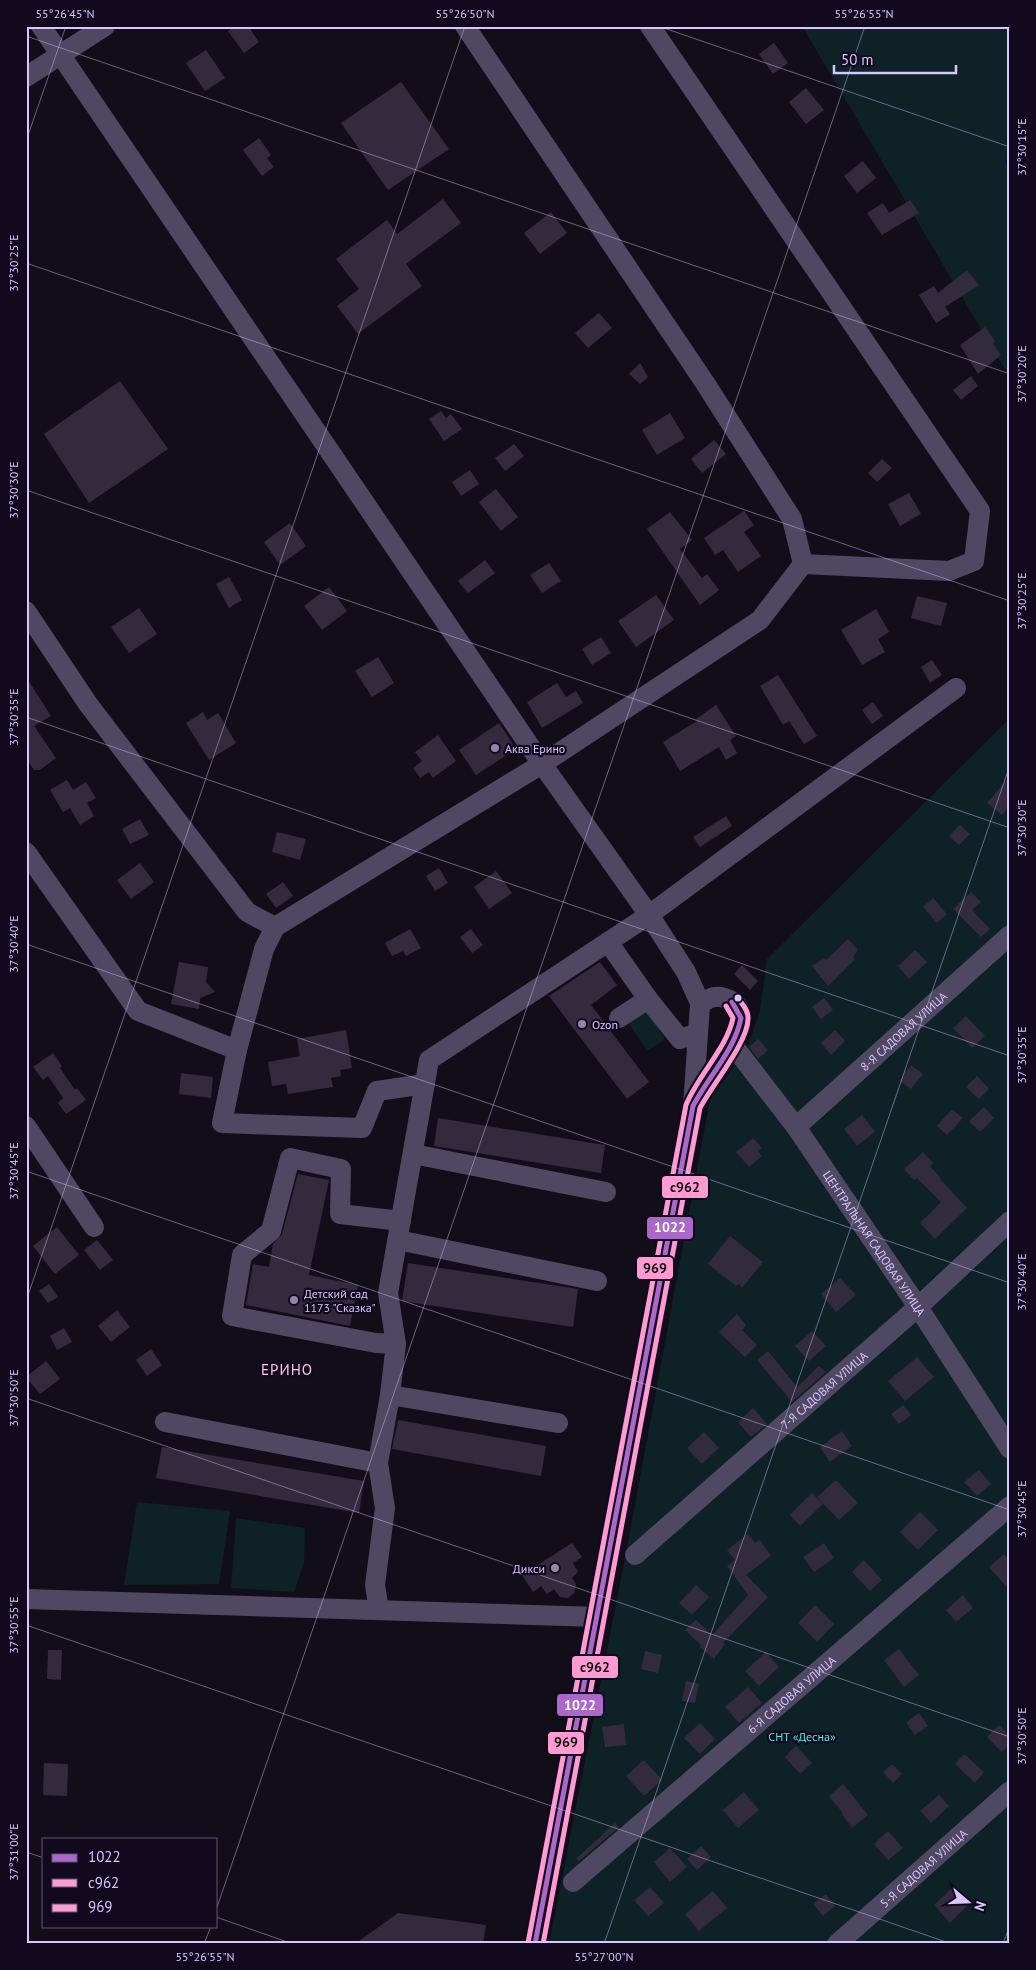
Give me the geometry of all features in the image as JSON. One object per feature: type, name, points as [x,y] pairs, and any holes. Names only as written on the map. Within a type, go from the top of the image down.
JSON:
[{"type":"street","points":[[41,26],[542,764],[649,915],[686,972],[700,1004],[693,1106],[535,1944]]},
{"type":"street","points":[[26,77],[105,26]]},
{"type":"street","points":[[465,26],[706,384],[792,519],[803,564]]},
{"type":"street","points":[[650,26],[980,511],[974,561],[949,571],[803,564]]},
{"type":"street","points":[[425,1084],[377,1091],[362,1128],[222,1123],[237,1050],[264,949],[276,927],[542,764],[760,620],[803,564]]},
{"type":"street","points":[[26,611],[88,704],[247,912],[276,927]]},
{"type":"street","points":[[378,1610],[375,1585],[385,1508],[378,1463],[390,1395],[396,1344],[388,1293],[429,1060],[649,915],[956,688]]},
{"type":"street","points":[[26,852],[138,1011],[237,1050]]},
{"type":"street","name":"8-Я САДОВАЯ УЛИЦА","points":[[796,1127],[1010,935]]},
{"type":"street","points":[[608,942],[648,999],[680,1039],[698,1032]]},
{"type":"street","points":[[693,1106],[703,1086],[732,1044],[740,1026],[740,1012],[736,1006],[720,997],[712,997],[700,1004]]},
{"type":"street","points":[[619,1018],[648,999]]},
{"type":"street","name":"ЦЕНТРАЛЬНАЯ САДОВАЯ УЛИЦА","points":[[732,1044],[796,1127],[918,1307],[1010,1449]]},
{"type":"street","points":[[26,1126],[94,1227]]},
{"type":"street","points":[[413,1154],[606,1192]]},
{"type":"street","points":[[396,1344],[376,1343],[232,1316],[242,1256],[271,1231],[290,1158],[341,1169],[340,1214],[597,1282]]},
{"type":"street","name":"7-Я САДОВАЯ УЛИЦА","points":[[635,1555],[918,1307],[1010,1221]]},
{"type":"street","points":[[390,1395],[558,1423]]},
{"type":"street","points":[[165,1422],[378,1463]]},
{"type":"street","name":"6-Я САДОВАЯ УЛИЦА","points":[[573,1882],[1010,1506]]},
{"type":"street","points":[[26,1599],[598,1617]]},
{"type":"street","name":"5-Я САДОВАЯ УЛИЦА","points":[[837,1944],[1010,1791]]},
{"type":"green space","points":[[802,26],[1010,26],[1010,378]]},
{"type":"green space","name":"СНТ «Десна»","points":[[1010,718],[1010,1944],[549,1944],[627,1548],[710,1099],[747,1049],[760,1011],[767,959]]},
{"type":"green space","points":[[645,1007],[665,1039],[647,1051],[626,1019]]},
{"type":"green space","points":[[137,1502],[230,1511],[219,1584],[124,1585]]},
{"type":"green space","points":[[236,1518],[305,1528],[304,1563],[294,1592],[231,1588]]},
{"type":"building","points":[[235,26],[248,26],[259,42],[244,53],[228,31]]},
{"type":"building","points":[[774,43],[788,63],[773,74],[759,54]]},
{"type":"building","points":[[206,50],[225,78],[205,91],[186,63]]},
{"type":"building","points":[[401,82],[449,149],[388,190],[341,123]]},
{"type":"building","points":[[806,88],[824,110],[806,124],[789,102]]},
{"type":"building","points":[[259,138],[271,155],[267,158],[274,167],[262,176],[243,150]]},
{"type":"building","points":[[863,161],[876,178],[857,193],[844,176]]},
{"type":"building","points":[[443,199],[461,223],[406,264],[422,286],[358,334],[337,306],[359,289],[336,259],[387,220],[397,234]]},
{"type":"building","points":[[910,200],[919,213],[882,235],[867,213],[883,203],[889,213]]},
{"type":"building","points":[[551,212],[567,233],[540,254],[524,233]]},
{"type":"building","points":[[967,270],[979,285],[945,307],[950,314],[936,323],[919,295],[934,286],[938,293]]},
{"type":"building","points":[[599,313],[612,328],[588,348],[575,333]]},
{"type":"building","points":[[985,327],[995,341],[993,344],[1001,355],[978,374],[960,345]]},
{"type":"building","points":[[640,363],[648,377],[640,384],[629,374]]},
{"type":"building","points":[[971,376],[978,386],[961,400],[953,390]]},
{"type":"building","points":[[120,381],[168,449],[89,503],[44,434]]},
{"type":"building","points":[[441,411],[446,418],[451,414],[462,429],[444,441],[429,419]]},
{"type":"building","points":[[670,413],[685,438],[657,455],[642,430]]},
{"type":"building","points":[[714,440],[726,454],[702,473],[691,459]]},
{"type":"building","points":[[514,444],[524,456],[505,471],[495,458]]},
{"type":"building","points":[[882,459],[892,468],[877,482],[868,473]]},
{"type":"building","points":[[470,470],[479,484],[461,496],[452,482]]},
{"type":"building","points":[[496,489],[518,517],[501,531],[479,502]]},
{"type":"building","points":[[909,493],[921,514],[900,526],[888,504]]},
{"type":"building","points":[[744,511],[754,525],[744,532],[761,556],[738,572],[723,550],[715,555],[704,538]]},
{"type":"building","points":[[670,512],[692,540],[680,549],[702,578],[707,574],[719,590],[700,605],[647,529]]},
{"type":"building","points":[[290,523],[306,546],[280,565],[264,542]]},
{"type":"building","points":[[485,560],[495,573],[468,593],[458,581]]},
{"type":"building","points":[[549,563],[561,581],[542,593],[530,575]]},
{"type":"building","points":[[229,577],[242,600],[229,608],[216,584]]},
{"type":"building","points":[[329,587],[347,611],[322,630],[304,606]]},
{"type":"building","points":[[656,595],[674,620],[636,647],[618,621]]},
{"type":"building","points":[[917,596],[947,603],[941,626],[911,618]]},
{"type":"building","points":[[139,608],[157,634],[129,653],[111,627]]},
{"type":"building","points":[[876,609],[889,632],[878,639],[885,652],[862,665],[841,630]]},
{"type":"building","points":[[601,637],[611,653],[592,665],[582,649]]},
{"type":"building","points":[[378,657],[394,683],[372,697],[355,671]]},
{"type":"building","points":[[932,660],[942,675],[930,683],[921,667]]},
{"type":"building","points":[[778,675],[817,736],[804,744],[789,721],[783,725],[760,686]]},
{"type":"building","points":[[26,677],[51,716],[34,726],[56,758],[40,770],[34,770],[26,758]]},
{"type":"building","points":[[557,683],[566,697],[576,691],[583,703],[542,728],[527,702]]},
{"type":"building","points":[[873,702],[883,716],[872,724],[862,710]]},
{"type":"building","points":[[716,705],[736,736],[730,740],[737,753],[726,760],[719,747],[680,771],[663,742],[697,721],[696,719]]},
{"type":"building","points":[[203,712],[207,720],[218,713],[236,743],[209,760],[186,723]]},
{"type":"building","points":[[499,723],[516,749],[476,775],[459,750]]},
{"type":"building","points":[[438,735],[456,761],[433,778],[429,772],[420,778],[413,768],[422,761],[415,752]]},
{"type":"building","points":[[1010,776],[1010,805],[1002,815],[987,803]]},
{"type":"building","points":[[67,780],[73,790],[86,782],[96,798],[87,803],[94,816],[80,825],[70,808],[63,812],[50,790]]},
{"type":"building","points":[[726,816],[732,826],[700,847],[693,837]]},
{"type":"building","points":[[140,819],[149,835],[130,844],[122,829]]},
{"type":"building","points":[[960,825],[970,834],[959,845],[949,836]]},
{"type":"building","points":[[277,832],[306,839],[300,860],[272,852]]},
{"type":"building","points":[[140,863],[154,882],[131,899],[117,880]]},
{"type":"building","points":[[439,868],[448,883],[435,891],[426,876]]},
{"type":"building","points":[[496,871],[512,893],[489,909],[474,887]]},
{"type":"building","points":[[283,882],[293,896],[276,908],[266,894]]},
{"type":"building","points":[[971,892],[981,902],[972,910],[990,929],[981,937],[953,909]]},
{"type":"building","points":[[933,898],[947,914],[937,923],[923,907]]},
{"type":"building","points":[[410,929],[421,948],[406,956],[403,951],[392,956],[385,943]]},
{"type":"building","points":[[471,929],[483,945],[472,953],[460,937]]},
{"type":"building","points":[[848,939],[858,950],[853,957],[855,959],[828,986],[812,966],[824,958],[826,960]]},
{"type":"building","points":[[915,950],[927,962],[909,979],[898,966]]},
{"type":"building","points":[[179,962],[208,967],[206,982],[215,992],[200,998],[199,1009],[171,1004]]},
{"type":"building","points":[[600,962],[617,985],[591,1005],[649,1082],[627,1099],[549,996]]},
{"type":"building","points":[[742,965],[758,981],[750,990],[734,974]]},
{"type":"building","points":[[824,998],[833,1010],[821,1019],[812,1007]]},
{"type":"building","points":[[966,1016],[985,1036],[972,1048],[953,1028]]},
{"type":"building","points":[[346,1030],[352,1068],[340,1070],[341,1076],[331,1078],[333,1087],[288,1094],[286,1084],[272,1086],[268,1062],[300,1056],[297,1039]]},
{"type":"building","points":[[835,1030],[845,1041],[831,1055],[821,1043]]},
{"type":"building","points":[[758,1039],[768,1050],[758,1059],[749,1047]]},
{"type":"building","points":[[53,1053],[62,1066],[60,1068],[75,1090],[77,1088],[86,1100],[66,1114],[58,1103],[63,1098],[48,1076],[43,1080],[33,1067]]},
{"type":"building","points":[[911,1065],[923,1074],[911,1089],[899,1081]]},
{"type":"building","points":[[181,1073],[213,1077],[211,1098],[179,1094]]},
{"type":"building","points":[[977,1076],[989,1089],[979,1099],[966,1087]]},
{"type":"building","points":[[984,1107],[994,1118],[980,1132],[969,1121]]},
{"type":"building","points":[[952,1109],[963,1118],[947,1135],[937,1126]]},
{"type":"building","points":[[862,1115],[875,1132],[857,1146],[844,1129]]},
{"type":"building","points":[[438,1118],[605,1145],[601,1173],[434,1146]]},
{"type":"building","points":[[753,1138],[762,1148],[758,1151],[762,1156],[749,1167],[736,1152]]},
{"type":"building","points":[[923,1152],[933,1163],[930,1166],[940,1179],[967,1208],[935,1239],[920,1223],[941,1202],[917,1178],[914,1180],[904,1169]]},
{"type":"building","points":[[298,1174],[329,1180],[309,1275],[358,1285],[350,1326],[246,1305],[253,1264],[269,1267],[273,1244],[282,1234]]},
{"type":"building","points":[[57,1227],[79,1255],[55,1274],[33,1246]]},
{"type":"building","points":[[730,1236],[763,1262],[742,1288],[739,1284],[736,1286],[708,1264]]},
{"type":"building","points":[[97,1240],[113,1260],[100,1270],[84,1250]]},
{"type":"building","points":[[408,1263],[578,1289],[573,1327],[402,1301]]},
{"type":"building","points":[[840,1278],[856,1295],[836,1312],[821,1294]]},
{"type":"building","points":[[49,1284],[58,1297],[48,1303],[39,1291]]},
{"type":"building","points":[[117,1310],[130,1327],[111,1342],[98,1326]]},
{"type":"building","points":[[737,1314],[746,1325],[742,1330],[757,1345],[745,1357],[719,1332]]},
{"type":"building","points":[[64,1328],[72,1342],[57,1350],[50,1336]]},
{"type":"building","points":[[812,1331],[826,1346],[809,1361],[795,1346]]},
{"type":"building","points":[[151,1349],[162,1365],[147,1376],[136,1360]]},
{"type":"building","points":[[768,1351],[797,1387],[819,1366],[826,1372],[792,1402],[757,1360]]},
{"type":"building","points":[[917,1357],[934,1377],[905,1401],[888,1381]]},
{"type":"building","points":[[46,1361],[60,1379],[40,1394],[26,1377]]},
{"type":"building","points":[[903,1405],[911,1415],[899,1424],[891,1414]]},
{"type":"building","points":[[753,1408],[767,1424],[751,1437],[738,1422]]},
{"type":"building","points":[[398,1420],[546,1446],[541,1476],[392,1449]]},
{"type":"building","points":[[842,1431],[852,1446],[830,1462],[820,1447]]},
{"type":"building","points":[[704,1432],[719,1448],[702,1464],[687,1448]]},
{"type":"building","points":[[162,1447],[364,1481],[359,1513],[156,1478]]},
{"type":"building","points":[[979,1470],[991,1484],[977,1496],[964,1482]]},
{"type":"building","points":[[836,1480],[858,1503],[839,1520],[817,1497]]},
{"type":"building","points":[[812,1493],[823,1504],[800,1526],[790,1515]]},
{"type":"building","points":[[920,1512],[938,1530],[918,1550],[900,1532]]},
{"type":"building","points":[[748,1534],[755,1543],[760,1540],[771,1556],[746,1575],[768,1597],[723,1643],[725,1644],[714,1659],[685,1630],[696,1620],[712,1635],[748,1595],[727,1566],[735,1560],[727,1550]]},
{"type":"building","name":"Дикси","points":[[572,1543],[582,1557],[573,1563],[578,1572],[572,1578],[576,1584],[574,1593],[568,1598],[560,1597],[554,1589],[547,1594],[541,1586],[533,1592],[522,1575]]},
{"type":"building","points":[[824,1543],[834,1558],[814,1572],[803,1557]]},
{"type":"building","points":[[1004,1554],[1010,1561],[1010,1591],[989,1567]]},
{"type":"building","points":[[864,1560],[882,1580],[870,1591],[852,1572]]},
{"type":"building","points":[[696,1585],[709,1597],[692,1615],[679,1603]]},
{"type":"building","points":[[963,1595],[973,1608],[956,1622],[946,1610]]},
{"type":"building","points":[[815,1605],[834,1624],[817,1642],[798,1623]]},
{"type":"building","points":[[899,1649],[919,1675],[904,1687],[884,1660]]},
{"type":"building","points":[[48,1650],[62,1650],[61,1680],[47,1679]]},
{"type":"building","points":[[645,1651],[662,1655],[658,1673],[641,1669]]},
{"type":"building","points":[[766,1652],[779,1667],[759,1686],[745,1671]]},
{"type":"building","points":[[686,1681],[699,1684],[695,1703],[682,1701]]},
{"type":"building","points":[[748,1687],[762,1703],[739,1723],[725,1707]]},
{"type":"building","points":[[919,1713],[928,1726],[915,1735],[906,1723]]},
{"type":"building","points":[[700,1723],[715,1739],[700,1754],[684,1738]]},
{"type":"building","points":[[624,1724],[626,1745],[605,1747],[602,1727]]},
{"type":"building","points":[[999,1725],[1010,1736],[1010,1744],[1002,1752],[987,1737]]},
{"type":"building","points":[[796,1746],[812,1763],[800,1774],[785,1757]]},
{"type":"building","points":[[964,1754],[984,1772],[975,1783],[955,1764]]},
{"type":"building","points":[[644,1760],[662,1780],[644,1796],[626,1776]]},
{"type":"building","points":[[44,1763],[68,1764],[67,1796],[43,1795]]},
{"type":"building","points":[[892,1764],[902,1774],[893,1783],[883,1772]]},
{"type":"building","points":[[843,1784],[868,1815],[852,1828],[829,1796]]},
{"type":"building","points":[[744,1792],[759,1810],[738,1828],[723,1810]]},
{"type":"building","points":[[939,1795],[949,1806],[931,1823],[920,1811]]},
{"type":"building","points":[[615,1823],[619,1827],[579,1861],[576,1859]]},
{"type":"building","points":[[888,1831],[903,1848],[888,1860],[874,1844]]},
{"type":"building","points":[[701,1846],[711,1857],[697,1870],[687,1859]]},
{"type":"building","points":[[670,1848],[687,1867],[670,1882],[654,1862]]},
{"type":"building","points":[[650,1887],[664,1903],[648,1916],[634,1900]]},
{"type":"building","points":[[953,1887],[969,1904],[950,1923],[934,1905]]},
{"type":"building","points":[[713,1891],[727,1908],[699,1931],[685,1914]]},
{"type":"building","points":[[826,1894],[835,1906],[823,1916],[813,1904]]},
{"type":"building","points":[[398,1913],[486,1925],[483,1944],[355,1944]]},
{"type":"transit line","name":"с962","points":[[543,1944],[700,1108],[736,1051],[746,1028],[747,1013],[738,998]]},
{"type":"transit line","name":"1022","points":[[535,1944],[693,1106],[727,1052],[738,1030],[741,1018],[732,1002]]},
{"type":"transit line","name":"969","points":[[528,1943],[686,1105],[719,1051],[730,1029],[733,1018],[726,1006]]},
{"type":"place","name":"Аква Ерино","points":[[495,748]]},
{"type":"place","name":"Ozon","points":[[582,1024]]},
{"type":"place","name":"Детский сад 1173 \"Сказка\"","points":[[294,1300]]},
{"type":"place","name":"Дикси","points":[[555,1568]]},
{"type":"district","name":"ЕРИНО","points":[[287,1369]]}]
